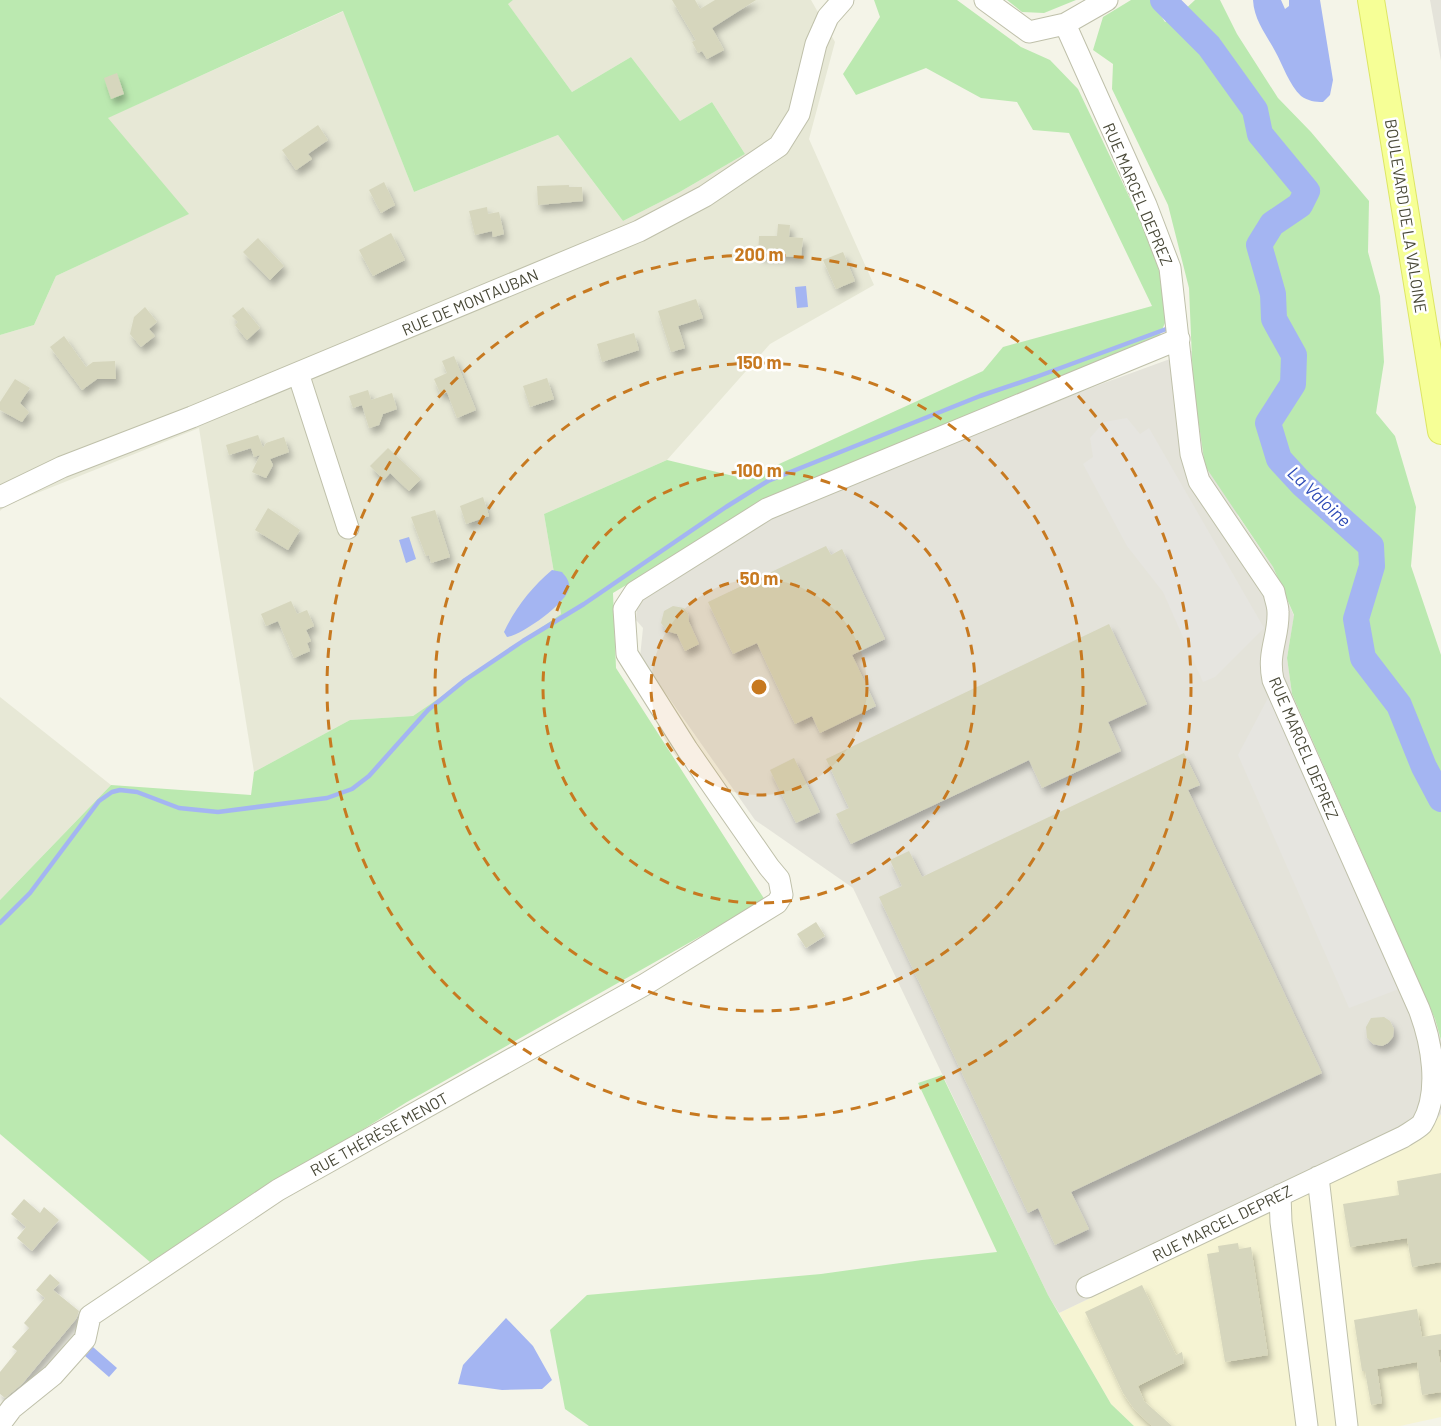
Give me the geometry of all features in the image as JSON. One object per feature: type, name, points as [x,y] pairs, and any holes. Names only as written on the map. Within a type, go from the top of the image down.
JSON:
[{"type":"main road","name":"BOULEVARD DE LA VALOINE","points":[[1371,0],[1441,431]]},
{"type":"main road","name":"BOULEVARD DE LA VALOINE","points":[[1388,0],[1441,330]]},
{"type":"street","name":"RUE DE MONTAUBAN","points":[[0,497],[62,467],[192,417],[639,231],[705,196],[759,162],[779,146],[799,114],[816,44],[828,17],[843,0]]},
{"type":"street","points":[[985,0],[1029,32],[1065,24],[1107,0]]},
{"type":"street","name":"RUE MARCEL DEPREZ","points":[[1065,24],[1146,205],[1170,268],[1191,454],[1199,481],[1274,592],[1278,610],[1277,629],[1271,652],[1270,667],[1273,680],[1419,1009],[1433,1045],[1439,1076],[1434,1106],[1422,1124],[1403,1137],[1087,1287]]},
{"type":"street","name":"RUE THÉRÈSE MENOT","points":[[0,1424],[12,1408],[53,1376],[86,1339],[90,1316],[278,1190],[644,985],[777,903],[782,895],[779,879],[687,749],[627,654],[624,609],[635,592],[767,509],[1179,339]]},
{"type":"street","points":[[298,373],[348,528]]},
{"type":"street","points":[[1318,1177],[1347,1426]]},
{"type":"street","points":[[1280,1195],[1281,1222],[1307,1426]]},
{"type":"shaded area","points":[[513,0],[811,0],[835,42],[809,139],[874,285],[770,344],[667,460],[544,514],[561,614],[413,716],[350,720],[254,772],[199,428],[5,506],[0,511],[0,335],[34,325],[56,276],[188,214],[107,118],[344,11],[414,192],[558,135],[623,221],[678,193],[745,154],[712,102],[680,121],[631,57],[572,92],[507,3]]},
{"type":"shaded area","points":[[1430,0],[1441,0],[1441,61]]},
{"type":"shaded area","points":[[1192,351],[1193,383],[1238,516],[1273,567],[1294,616],[1287,658],[1292,694],[1435,1020],[1441,1040],[1441,1114],[1420,1140],[1059,1313],[1048,1295],[853,888],[755,820],[640,657],[643,628],[636,620],[637,605],[647,593],[768,514]]},
{"type":"shaded area","points":[[1127,418],[1140,434],[1149,428],[1264,628],[1215,677],[1203,682],[1163,592],[1127,546],[1083,464],[1093,457],[1090,438],[1104,422]]},
{"type":"shaded area","points":[[1269,696],[1399,989],[1349,1008],[1238,755]]},
{"type":"shaded area","points":[[0,697],[111,785],[0,900]]},
{"type":"shaded area","points":[[1441,1114],[1441,1417],[1400,1426],[1134,1426],[1111,1404],[1059,1313],[1420,1140]]},
{"type":"green space","points":[[0,0],[513,0],[508,4],[572,92],[631,57],[680,121],[712,102],[745,154],[678,193],[623,221],[558,135],[414,192],[343,11],[108,118],[189,214],[56,276],[34,325],[0,335]]},
{"type":"green space","points":[[874,0],[957,0],[1021,47],[1050,60],[1078,89],[1155,251],[1168,316],[1158,339],[777,494],[613,593],[616,668],[765,900],[407,1102],[150,1262],[0,1134],[0,900],[111,785],[251,795],[254,772],[350,720],[413,716],[561,614],[544,514],[667,460],[746,479],[983,371],[1003,347],[1152,306],[1069,133],[1033,130],[1017,102],[981,98],[926,68],[856,95],[843,74],[880,17]]},
{"type":"green space","points":[[1007,0],[1076,0],[1044,13],[1022,12]]},
{"type":"green space","points":[[1131,0],[1151,0],[1165,22],[1180,14],[1195,0],[1220,0],[1237,34],[1278,98],[1311,132],[1369,201],[1368,252],[1380,296],[1384,362],[1376,413],[1395,436],[1416,507],[1411,566],[1441,655],[1441,1040],[1435,1019],[1292,694],[1287,658],[1294,615],[1273,567],[1205,466],[1193,383],[1189,288],[1168,205],[1112,89],[1113,64],[1093,50],[1103,17]]},
{"type":"green space","points":[[942,1075],[1048,1295],[1111,1404],[1134,1426],[589,1426],[565,1409],[550,1330],[587,1295],[821,1274],[997,1252],[918,1083]]},
{"type":"water","points":[[1253,0],[1281,0],[1285,9],[1289,6],[1289,0],[1320,0],[1333,80],[1330,95],[1323,102],[1304,98],[1293,86],[1258,20]]},
{"type":"water","points":[[806,286],[808,307],[797,308],[795,287]]},
{"type":"water","points":[[409,537],[416,559],[406,563],[399,540]]},
{"type":"water","points":[[552,570],[562,572],[569,583],[569,588],[561,602],[523,631],[507,637],[504,632],[519,606]]},
{"type":"water","points":[[506,1318],[533,1346],[552,1380],[542,1389],[502,1390],[458,1384],[463,1365]]},
{"type":"water","points":[[93,1347],[117,1368],[109,1377],[85,1356]]},
{"type":"building","points":[[672,0],[695,0],[700,9],[715,0],[756,0],[712,28],[724,50],[707,59],[702,51],[698,53],[692,42],[696,40]]},
{"type":"building","points":[[117,73],[124,94],[111,99],[104,78]]},
{"type":"building","points":[[318,125],[328,140],[308,154],[312,159],[296,170],[282,150]]},
{"type":"building","points":[[384,182],[395,205],[381,213],[369,190]]},
{"type":"building","points":[[569,185],[569,187],[582,187],[583,201],[538,205],[537,186]]},
{"type":"building","points":[[487,207],[488,214],[499,212],[504,234],[493,237],[492,231],[475,235],[469,211]]},
{"type":"building","points":[[778,224],[790,225],[789,237],[803,238],[801,257],[758,255],[759,236],[777,236]]},
{"type":"building","points":[[391,233],[405,260],[373,276],[359,250]]},
{"type":"building","points":[[258,238],[284,266],[270,280],[243,252]]},
{"type":"building","points":[[843,252],[855,281],[836,289],[823,260]]},
{"type":"building","points":[[696,299],[703,318],[678,326],[685,348],[671,352],[658,311]]},
{"type":"building","points":[[145,307],[157,322],[149,329],[155,336],[141,347],[130,334],[134,317]]},
{"type":"building","points":[[243,307],[260,328],[247,340],[235,325],[238,322],[232,316]]},
{"type":"building","points":[[634,333],[639,350],[602,362],[597,344]]},
{"type":"building","points":[[64,336],[86,367],[93,362],[115,361],[116,379],[97,379],[82,390],[50,347]]},
{"type":"building","points":[[454,356],[476,410],[457,418],[447,392],[441,395],[434,379],[447,373],[442,361]]},
{"type":"building","points":[[547,378],[554,399],[530,407],[523,386]]},
{"type":"building","points":[[15,379],[30,388],[20,403],[29,412],[22,422],[0,410],[0,402]]},
{"type":"building","points":[[368,390],[371,400],[392,393],[397,409],[383,414],[379,425],[369,428],[362,405],[353,408],[349,396]]},
{"type":"building","points":[[258,435],[263,448],[266,443],[284,437],[289,452],[270,459],[273,465],[266,478],[252,472],[260,455],[254,457],[251,448],[229,455],[226,445]]},
{"type":"building","points":[[388,448],[421,479],[409,491],[390,473],[384,480],[370,466]]},
{"type":"building","points":[[483,497],[489,516],[466,524],[460,506]]},
{"type":"building","points":[[268,508],[300,530],[288,550],[255,530]]},
{"type":"building","points":[[435,510],[450,557],[431,563],[411,517]]},
{"type":"building","points":[[826,546],[831,555],[842,549],[885,639],[852,655],[876,706],[820,733],[812,716],[795,724],[757,643],[733,654],[708,602]]},
{"type":"building","points":[[291,601],[297,614],[307,610],[314,626],[306,630],[311,641],[307,643],[310,651],[294,658],[278,621],[266,626],[261,614]]},
{"type":"building","points":[[673,606],[684,608],[699,644],[685,651],[677,634],[667,631],[661,623],[664,611]]},
{"type":"building","points":[[1109,624],[1147,704],[1108,722],[1121,751],[1042,788],[1029,760],[851,844],[836,814],[849,808],[826,759]]},
{"type":"building","points":[[1184,753],[1200,785],[1188,790],[1322,1073],[1071,1192],[1089,1229],[1055,1245],[1038,1208],[1028,1213],[879,897],[902,886],[890,860],[909,851],[922,877]]},
{"type":"building","points":[[794,758],[820,812],[796,823],[770,770]]},
{"type":"building","points":[[816,922],[825,936],[806,948],[797,934]]},
{"type":"building","points":[[1384,1017],[1390,1021],[1394,1029],[1393,1037],[1382,1046],[1373,1044],[1367,1038],[1366,1027],[1371,1018]]},
{"type":"building","points":[[1441,1173],[1441,1262],[1412,1267],[1407,1238],[1350,1247],[1343,1204],[1399,1195],[1397,1181]]},
{"type":"building","points":[[24,1199],[40,1213],[44,1207],[59,1220],[32,1251],[17,1238],[26,1227],[11,1214]]},
{"type":"building","points":[[1238,1243],[1239,1249],[1251,1247],[1268,1355],[1225,1362],[1207,1254],[1219,1252],[1218,1246]]},
{"type":"building","points":[[50,1274],[60,1283],[53,1290],[79,1311],[76,1319],[22,1384],[5,1398],[0,1394],[0,1372],[17,1351],[12,1347],[29,1328],[24,1323],[45,1298],[36,1290]]},
{"type":"building","points":[[1142,1285],[1176,1355],[1182,1352],[1184,1363],[1138,1386],[1144,1401],[1172,1426],[1152,1426],[1134,1409],[1123,1393],[1085,1312]]},
{"type":"building","points":[[1417,1309],[1422,1337],[1441,1334],[1441,1349],[1438,1350],[1441,1392],[1422,1395],[1417,1362],[1377,1369],[1382,1403],[1371,1405],[1365,1371],[1362,1371],[1354,1320]]},
{"type":"waterway","name":"La Valoine","points":[[1163,0],[1209,46],[1255,110],[1260,134],[1307,191],[1300,205],[1272,224],[1259,245],[1273,294],[1274,319],[1294,355],[1293,384],[1268,423],[1279,459],[1302,484],[1371,546],[1372,566],[1356,619],[1363,658],[1399,705],[1424,767],[1441,799]]},
{"type":"waterway","points":[[0,923],[30,893],[99,801],[112,792],[120,790],[137,792],[179,808],[218,812],[327,798],[352,789],[369,776],[428,710],[465,680],[584,604],[768,481],[980,396],[1169,328]]}]
